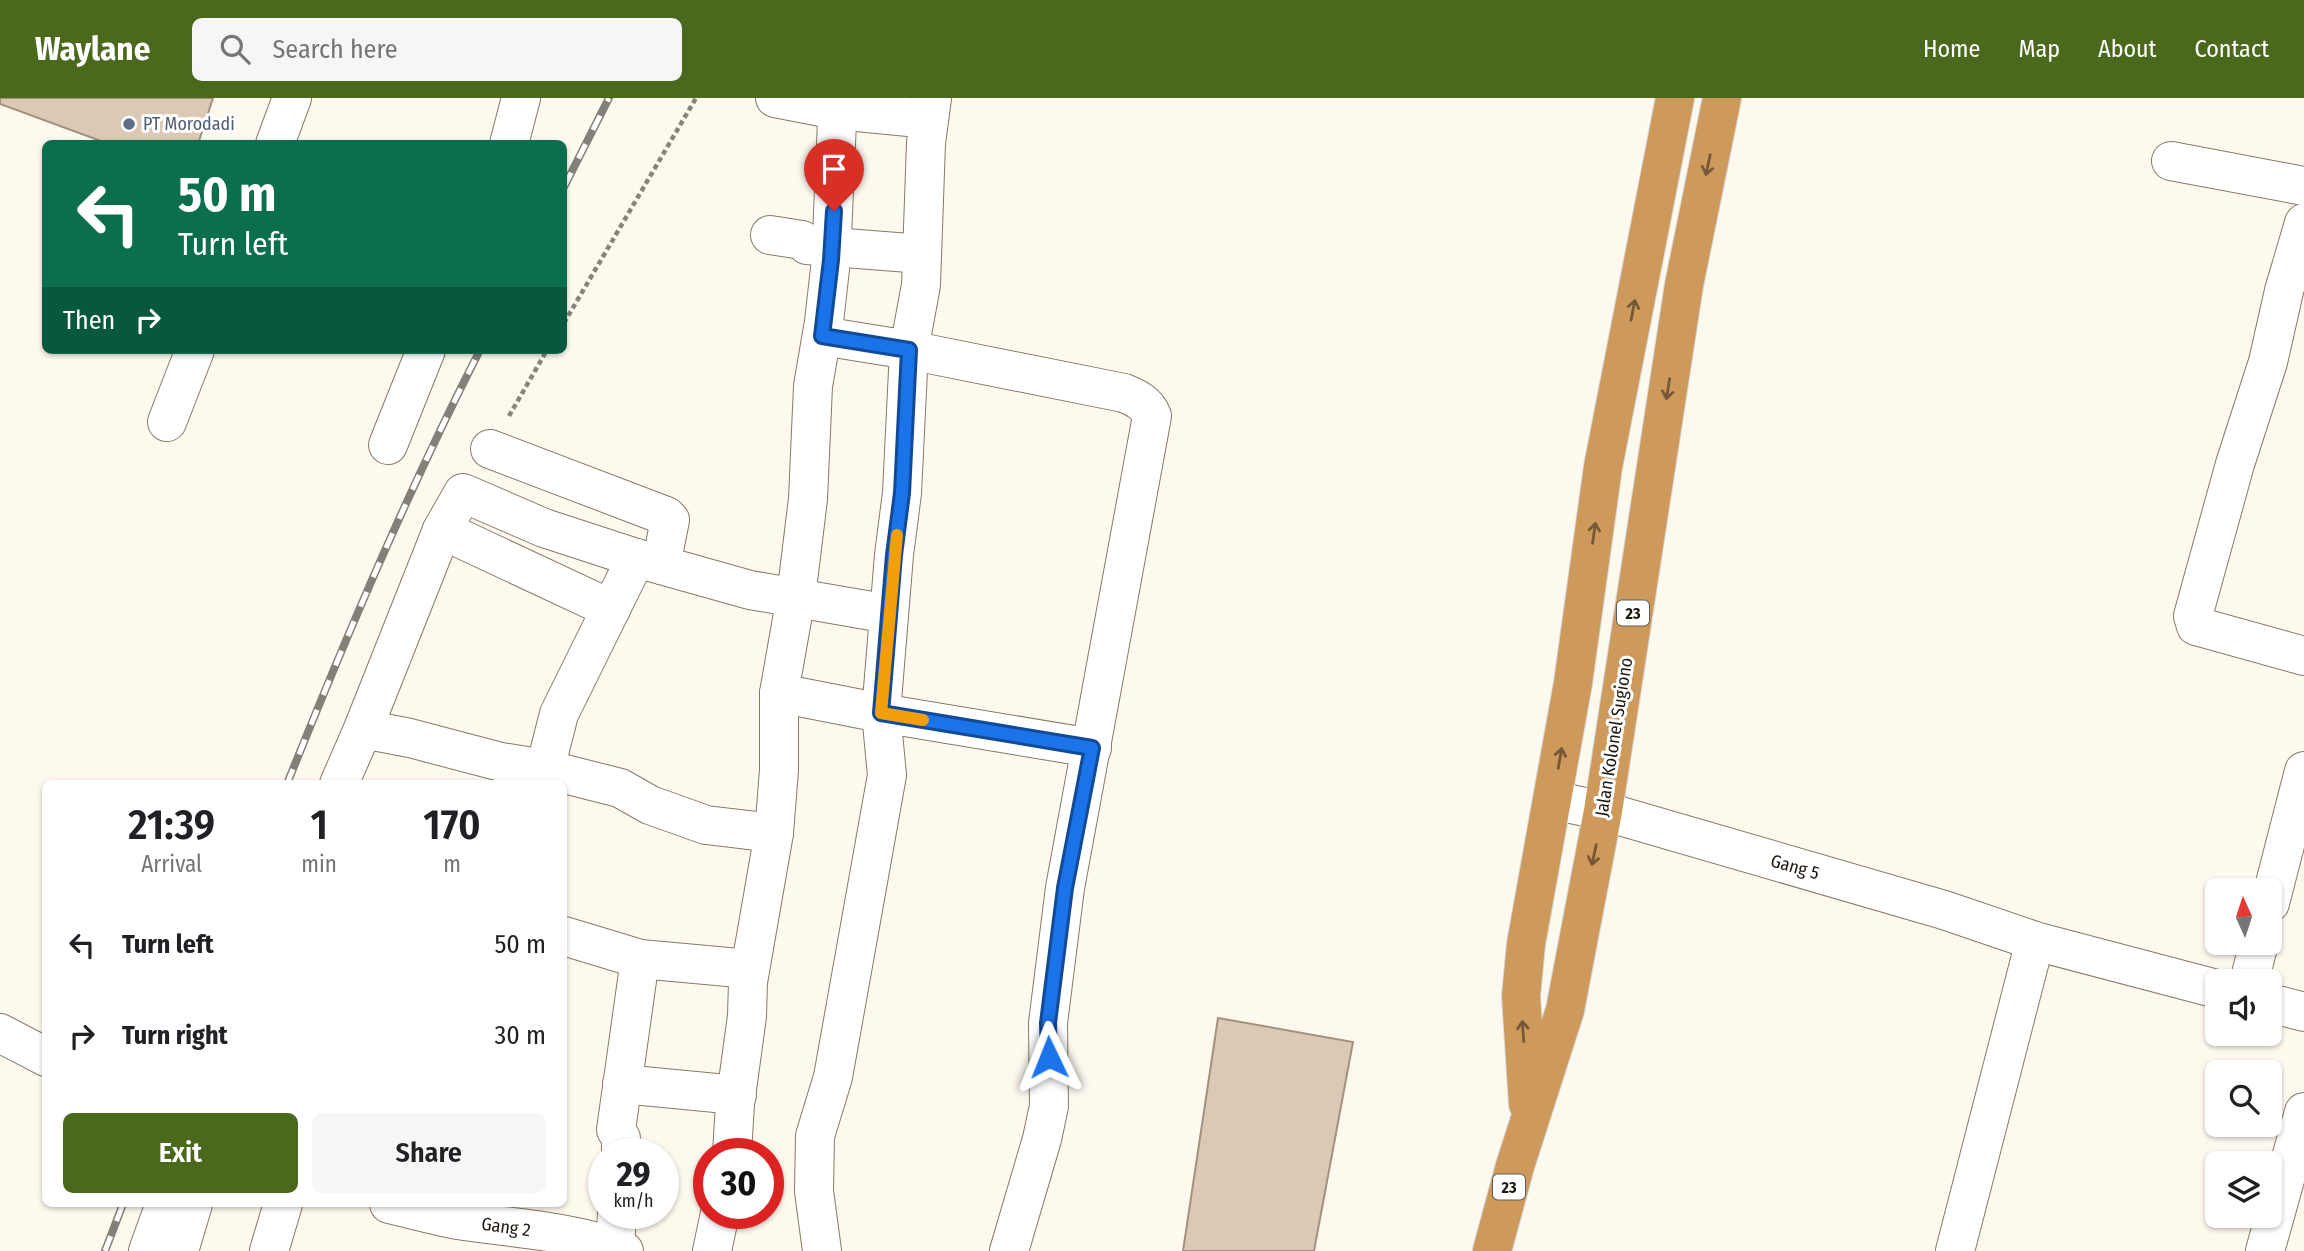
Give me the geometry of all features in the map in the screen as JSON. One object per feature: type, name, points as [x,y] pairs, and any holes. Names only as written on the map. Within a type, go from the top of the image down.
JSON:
[{"type":"highway","name":"Jalan Kolonel Sugiono","points":[[1529,1124],[1521,996],[1526,944],[1573,683],[1603,467],[1675,98]]},
{"type":"highway","name":"Jalan Kolonel Sugiono","points":[[1492,1251],[1515,1166],[1565,1010],[1603,811],[1684,285],[1722,98]]},
{"type":"street","points":[[276,140],[292,98]]},
{"type":"street","points":[[510,140],[521,98]]},
{"type":"street","points":[[775,98],[930,108],[921,285],[909,350],[902,493],[881,713],[887,775],[833,1077],[815,1136],[814,1191],[822,1251]]},
{"type":"street","points":[[733,1138],[747,1016],[748,982],[774,833],[779,770],[779,693],[796,597],[808,499],[813,386],[822,336],[832,247],[838,104]]},
{"type":"street","points":[[2171,160],[2304,186]]},
{"type":"street","points":[[2304,223],[2284,291],[2268,362],[2235,464],[2193,616],[2196,625],[2304,656]]},
{"type":"street","points":[[770,235],[802,240],[807,245],[922,254]]},
{"type":"street","points":[[822,336],[909,350],[1124,393],[1138,398],[1151,411],[1152,426],[1065,888],[1048,1023],[1049,1106],[1009,1251]]},
{"type":"street","points":[[167,422],[193,354]]},
{"type":"street","points":[[388,445],[424,354]]},
{"type":"street","points":[[490,449],[666,516],[670,520],[670,526],[649,562],[611,608],[559,714],[559,776]]},
{"type":"street","points":[[341,780],[442,530],[463,493],[544,528],[649,562],[750,590],[889,614]]},
{"type":"street","points":[[442,530],[611,608]]},
{"type":"street","points":[[779,693],[1092,748]]},
{"type":"street","points":[[363,729],[620,788],[650,804],[705,825],[774,833]]},
{"type":"street","points":[[2276,878],[2304,771]]},
{"type":"street","name":"Gang 5","points":[[1553,800],[1603,811],[1944,910],[2035,941],[2205,986]]},
{"type":"street","points":[[567,937],[640,959],[750,969]]},
{"type":"street","points":[[1955,1251],[2035,941]]},
{"type":"street","points":[[621,1138],[616,1130],[640,959]]},
{"type":"street","points":[[2282,1006],[2304,1012]]},
{"type":"street","points":[[0,1033],[42,1055]]},
{"type":"street","points":[[622,1084],[737,1095]]},
{"type":"street","points":[[2265,1251],[2304,1112]]},
{"type":"street","points":[[148,1251],[164,1207]]},
{"type":"street","points":[[179,1251],[192,1207]]},
{"type":"street","points":[[269,1251],[282,1207]]},
{"type":"street","name":"Gang 2","points":[[398,1207],[455,1225],[528,1229],[617,1241]]},
{"type":"street","points":[[712,1251],[717,1229]]},
{"type":"path","points":[[567,318],[696,98]]},
{"type":"building","name":"PT Morodadi","points":[[0,98],[213,98],[199,140],[98,140],[0,104]]},
{"type":"building","points":[[1218,1018],[1353,1042],[1314,1251],[1183,1251]]},
{"type":"railway","points":[[567,181],[609,98]]},
{"type":"railway","points":[[289,780],[379,565],[478,354]]},
{"type":"railway","points":[[105,1251],[122,1207]]},
{"type":"slow traffic","points":[[897,535],[881,713],[923,720]]},
{"type":"place","name":"PT Morodadi","points":[[129,124]]},
{"type":"route","points":[[834,211],[822,336],[909,350],[902,493],[881,713],[1092,748],[1065,888],[1048,1023],[1049,1057]]}]
